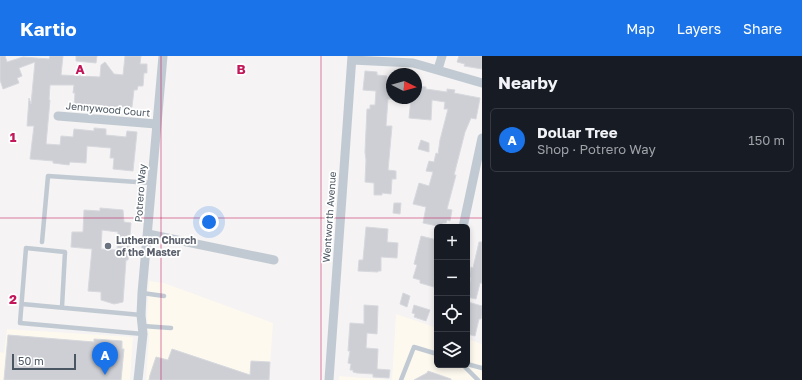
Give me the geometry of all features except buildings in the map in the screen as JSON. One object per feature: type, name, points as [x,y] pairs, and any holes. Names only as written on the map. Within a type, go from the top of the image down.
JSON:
[{"type":"street","name":"Potrero Way","points":[[138,380],[143,330],[141,315],[142,293],[163,56]]},
{"type":"street","points":[[438,69],[442,56]]},
{"type":"street","points":[[352,58],[413,63],[482,83]]},
{"type":"street","name":"Wentworth Avenue","points":[[328,380],[352,58]]},
{"type":"street","name":"Jennywood Court","points":[[58,116],[156,124]]},
{"type":"street","points":[[464,224],[482,138]]},
{"type":"street","points":[[148,234],[274,260]]},
{"type":"lane","points":[[42,242],[48,176],[152,183]]},
{"type":"lane","points":[[62,307],[65,252],[26,248],[20,323],[143,330],[171,328]]},
{"type":"lane","points":[[142,293],[164,296]]},
{"type":"lane","points":[[22,304],[141,315]]},
{"type":"lane","points":[[401,380],[414,346],[434,353]]},
{"type":"lane","points":[[470,365],[482,368]]},
{"type":"lane","points":[[466,368],[478,380]]},
{"type":"shaded area","points":[[149,281],[164,283],[273,323],[269,380],[146,380],[149,338],[147,317]]},
{"type":"shaded area","points":[[396,314],[434,327],[434,368],[470,368],[470,340],[482,344],[482,380],[392,380]]},
{"type":"shaded area","points":[[7,329],[133,337],[130,380],[0,380],[0,352],[4,353]]},
{"type":"shaded area","points":[[339,376],[392,380],[339,380]]},
{"type":"place","name":"Lutheran Church of the Master","points":[[108,246]]},
{"type":"place","name":"Dollar Tree","points":[[105,375]]}]
